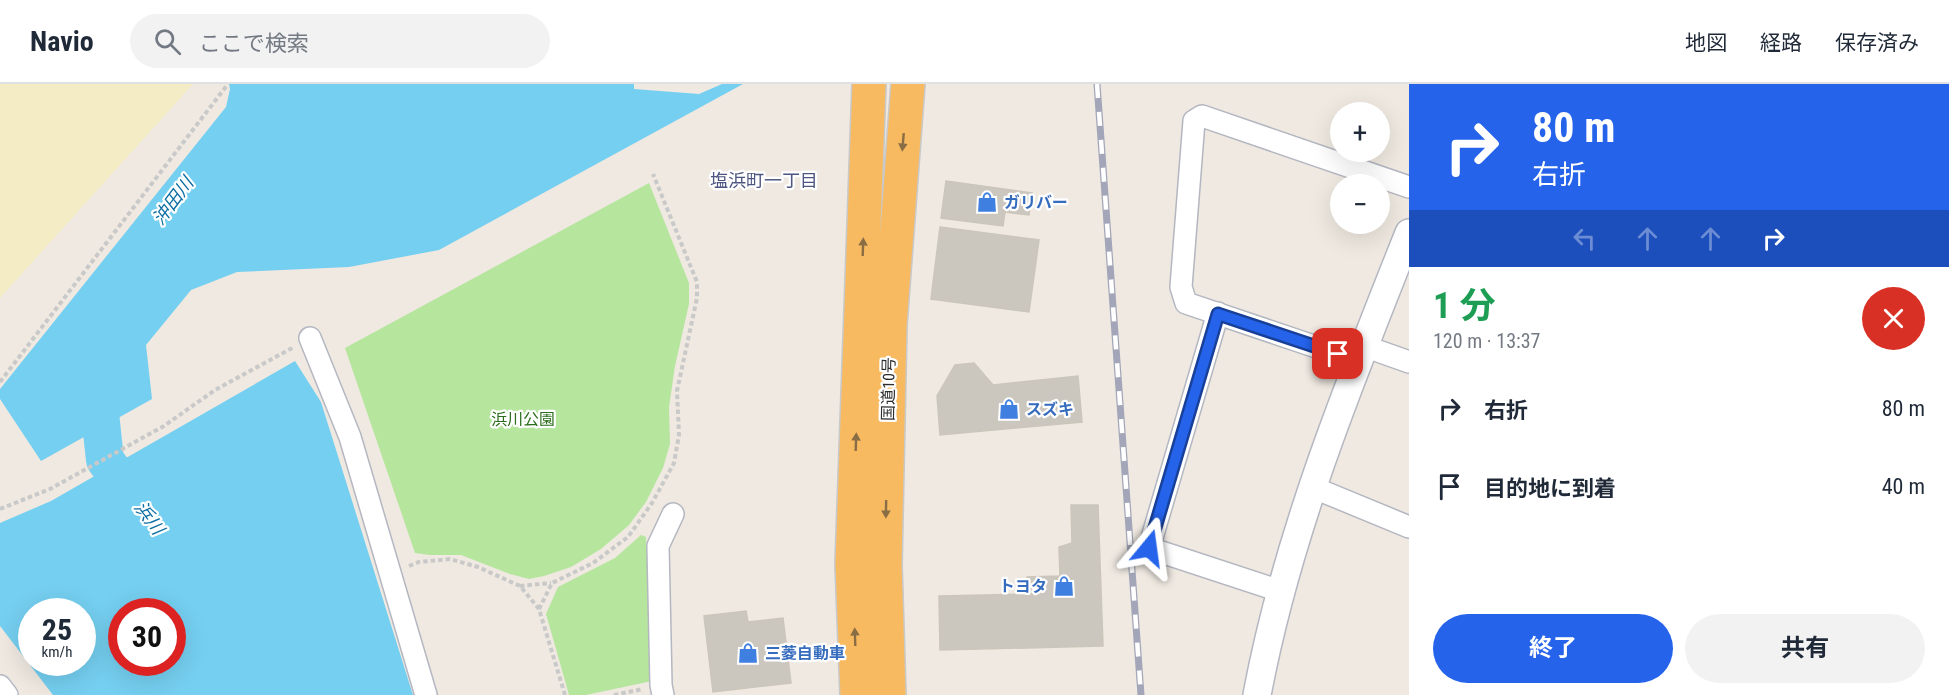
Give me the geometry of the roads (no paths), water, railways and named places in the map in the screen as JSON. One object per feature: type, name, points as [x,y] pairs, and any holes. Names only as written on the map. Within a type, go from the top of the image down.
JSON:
[{"type":"highway","name":"国道10号","points":[[857,695],[852,564],[869,84]]},
{"type":"highway","name":"国道10号","points":[[889,695],[885,564],[890,325],[908,84]]},
{"type":"street","points":[[1409,187],[1202,116],[1194,121],[1181,287],[1186,303],[1218,314],[1361,353],[1409,362]]},
{"type":"street","points":[[1257,695],[1280,591],[1312,487],[1361,353],[1401,274],[1409,233]]},
{"type":"street","points":[[1218,314],[1149,548],[1280,591]]},
{"type":"street","points":[[310,338],[350,437],[426,695]]},
{"type":"street","points":[[1312,487],[1409,527]]},
{"type":"street","points":[[662,690],[658,546],[673,514]]},
{"type":"street","points":[[0,686],[7,695]]},
{"type":"water","name":"沖田川","points":[[229,84],[634,84],[634,89],[699,94],[722,84],[743,84],[439,250],[349,267],[237,272],[191,290],[146,345],[152,399],[41,461],[0,399],[0,389],[226,107]]},
{"type":"water","points":[[295,361],[321,402],[413,695],[53,695],[38,676],[96,676],[96,598],[18,598],[18,649],[0,626],[0,523],[51,501]]},
{"type":"waterway","name":"浜川","points":[[96,376],[105,460],[141,508]]},
{"type":"railway","points":[[1097,84],[1141,695]]},
{"type":"place","name":"ガリバー","points":[[987,202]]},
{"type":"place","name":"スズキ","points":[[1009,409]]},
{"type":"place","name":"トヨタ","points":[[1064,586]]},
{"type":"place","name":"三菱自動車","points":[[748,653]]},
{"type":"district","name":"塩浜町一丁目","points":[[764,181]]},
{"type":"park label","name":"浜川公園","points":[[523,419]]}]
